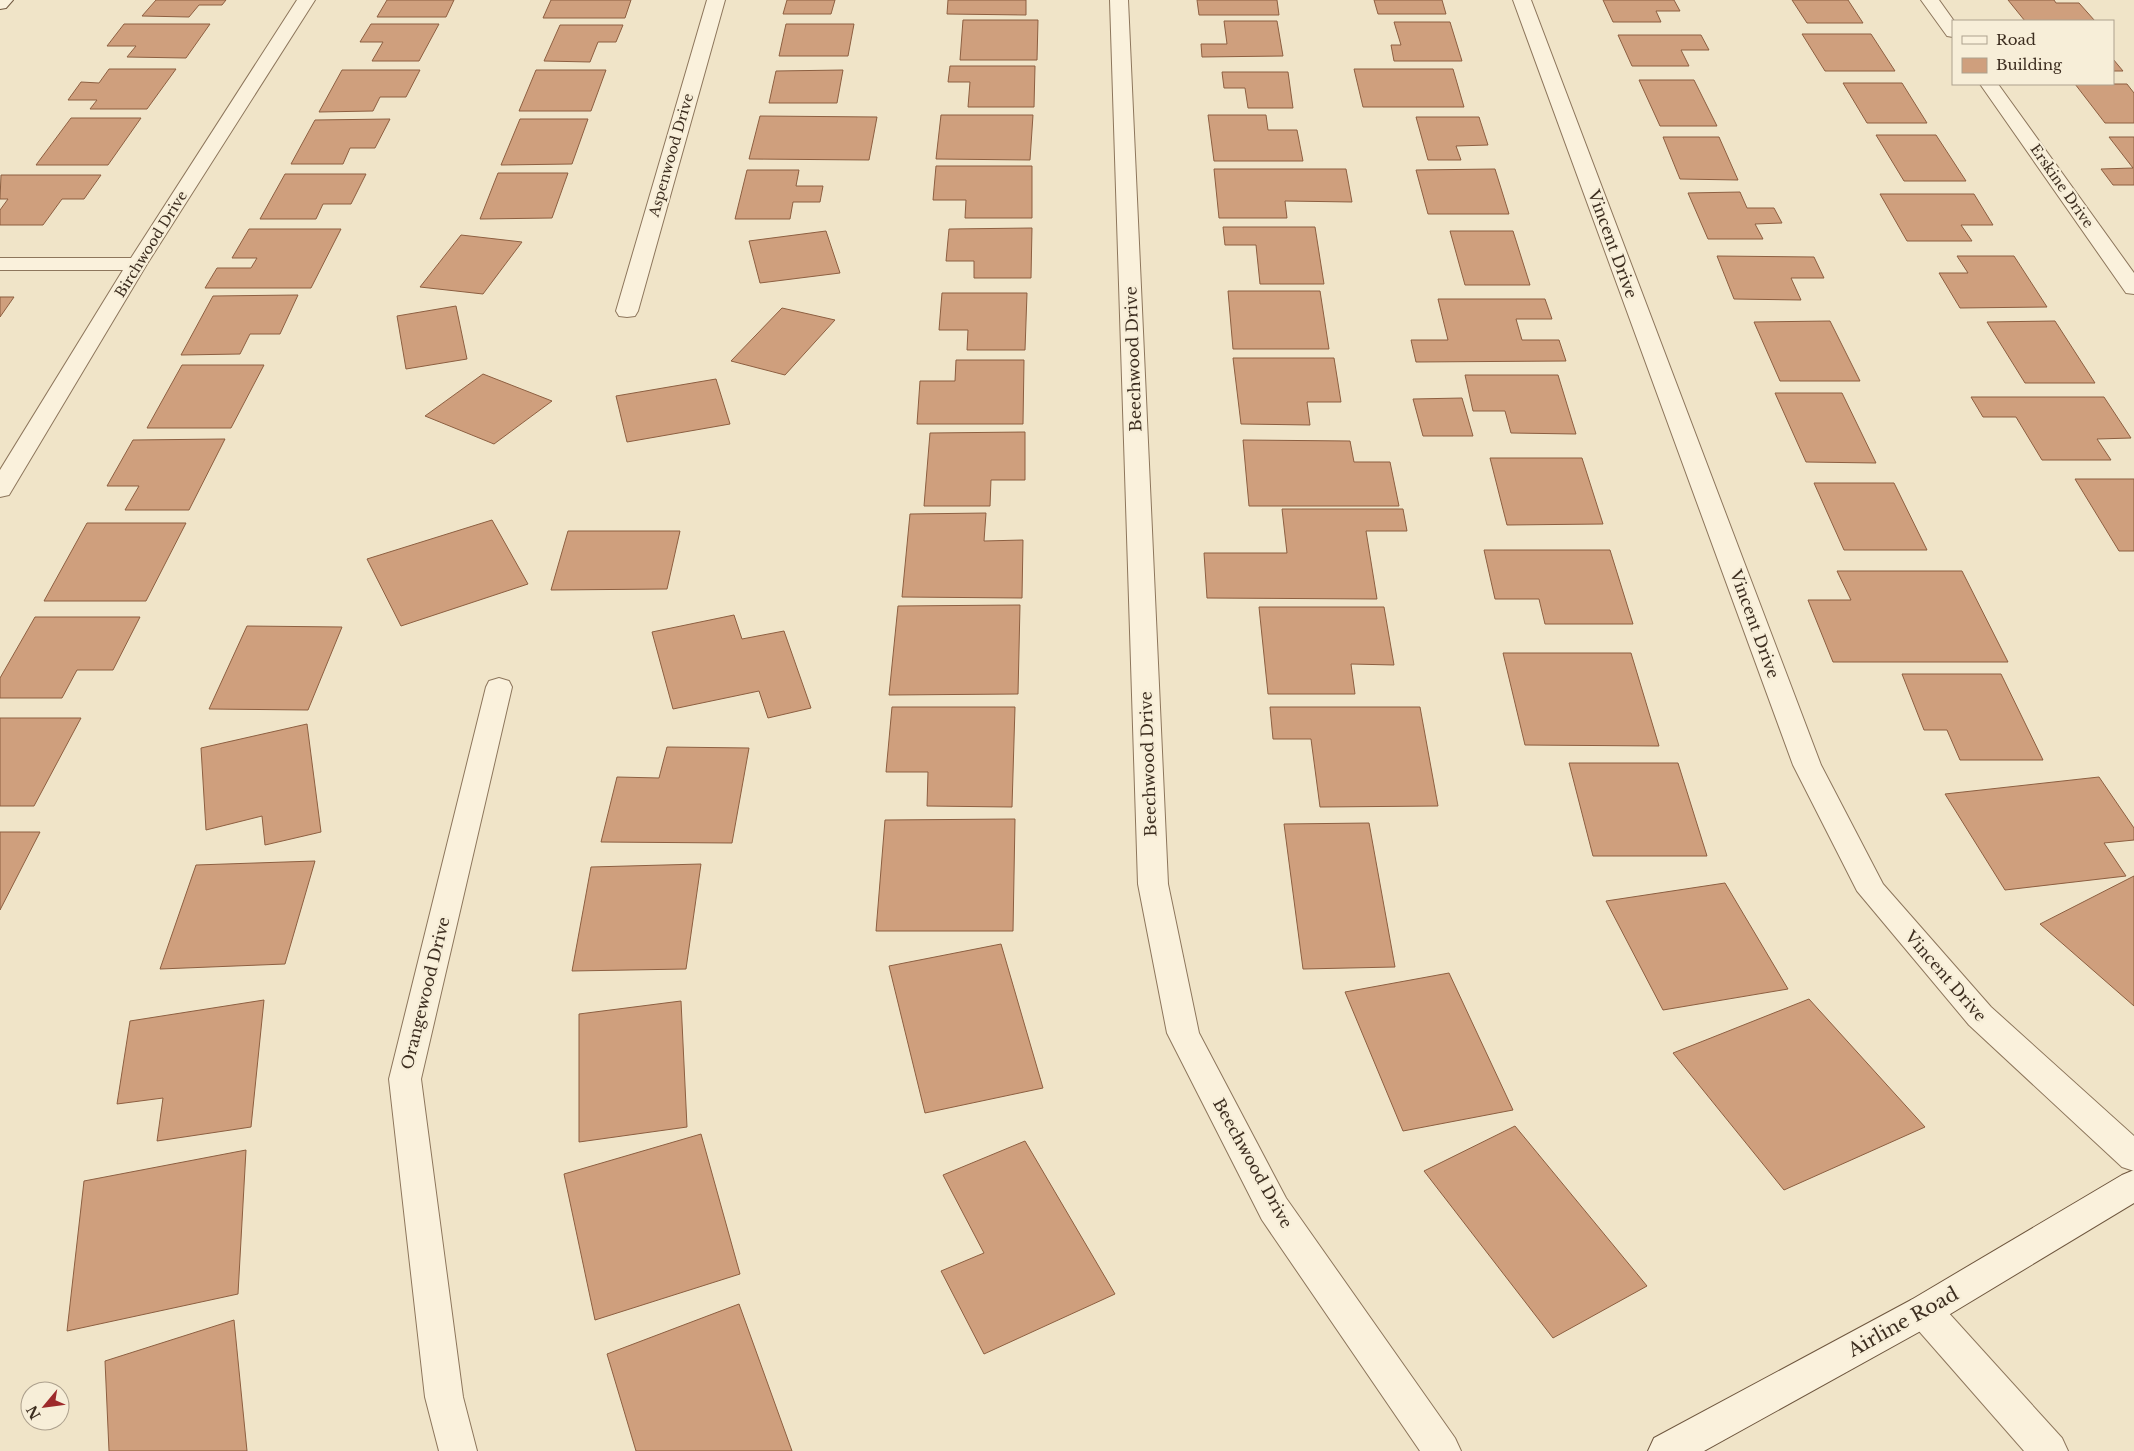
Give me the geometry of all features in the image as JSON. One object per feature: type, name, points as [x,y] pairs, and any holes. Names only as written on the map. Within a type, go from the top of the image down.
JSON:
[{"type":"street","points":[[0,4],[4,0]]},
{"type":"street","name":"Birchwood Drive","points":[[0,490],[138,264],[306,0]]},
{"type":"street","name":"Aspenwood Drive","points":[[626,311],[716,0]]},
{"type":"street","name":"Beechwood Drive","points":[[1119,0],[1153,884],[1182,1033],[1274,1209],[1442,1451]]},
{"type":"street","name":"Vincent Drive","points":[[1522,0],[1807,765],[1872,891],[1980,1016],[2134,1156]]},
{"type":"street","points":[[1930,0],[1952,31]]},
{"type":"street","name":"Erskine Drive","points":[[1990,85],[2134,288]]},
{"type":"street","points":[[0,264],[138,264]]},
{"type":"street","name":"Orangewood Drive","points":[[458,1451],[444,1397],[405,1079],[499,687]]},
{"type":"street","name":"Airline Road","points":[[1667,1451],[1924,1311],[2134,1185]]},
{"type":"street","points":[[1924,1311],[2049,1451]]},
{"type":"building","points":[[156,0],[226,0],[222,5],[199,5],[189,17],[142,16]]},
{"type":"building","points":[[387,0],[454,0],[446,17],[377,17]]},
{"type":"building","points":[[551,0],[631,0],[625,18],[543,18]]},
{"type":"building","points":[[787,0],[835,0],[831,14],[783,14]]},
{"type":"building","points":[[948,0],[1026,0],[1026,15],[947,14]]},
{"type":"building","points":[[1197,0],[1277,0],[1279,15],[1199,15]]},
{"type":"building","points":[[1374,0],[1442,0],[1446,14],[1378,14]]},
{"type":"building","points":[[1603,0],[1674,0],[1680,11],[1656,11],[1661,22],[1613,22]]},
{"type":"building","points":[[1792,0],[1848,0],[1863,23],[1807,23]]},
{"type":"building","points":[[2008,0],[2054,0],[2056,3],[2079,3],[2094,20],[2024,20]]},
{"type":"building","points":[[963,20],[1038,20],[1037,60],[960,60]]},
{"type":"building","points":[[1224,21],[1277,21],[1283,56],[1202,57],[1201,44],[1227,44]]},
{"type":"building","points":[[1394,22],[1450,22],[1462,61],[1394,61],[1391,45],[1401,45]]},
{"type":"building","points":[[124,24],[210,24],[186,58],[127,57],[136,46],[107,46]]},
{"type":"building","points":[[371,24],[439,24],[419,61],[372,61],[383,42],[360,42]]},
{"type":"building","points":[[786,24],[854,24],[848,56],[779,56]]},
{"type":"building","points":[[560,25],[623,25],[616,42],[598,42],[590,62],[544,61]]},
{"type":"building","points":[[1802,34],[1871,34],[1895,71],[1825,71]]},
{"type":"building","points":[[1618,35],[1701,35],[1709,50],[1681,50],[1689,66],[1632,66]]},
{"type":"building","points":[[2114,60],[2123,71],[2114,71]]},
{"type":"building","points":[[950,66],[1035,66],[1034,107],[968,107],[970,82],[948,82]]},
{"type":"building","points":[[109,69],[176,69],[147,109],[90,109],[97,100],[68,100],[81,82],[99,83]]},
{"type":"building","points":[[1354,69],[1453,69],[1464,107],[1363,107]]},
{"type":"building","points":[[342,70],[420,70],[406,97],[380,97],[373,111],[319,112]]},
{"type":"building","points":[[536,70],[606,70],[591,111],[519,111]]},
{"type":"building","points":[[843,70],[837,103],[769,103],[776,71]]},
{"type":"building","points":[[1222,72],[1288,72],[1293,108],[1248,108],[1245,88],[1224,88]]},
{"type":"building","points":[[1639,80],[1694,80],[1717,126],[1660,126]]},
{"type":"building","points":[[1843,83],[1902,83],[1927,123],[1867,123]]},
{"type":"building","points":[[2127,84],[2134,93],[2134,123],[2105,123],[2076,85]]},
{"type":"building","points":[[941,115],[1033,115],[1030,160],[936,159]]},
{"type":"building","points":[[1208,115],[1266,115],[1268,130],[1297,130],[1303,161],[1214,161]]},
{"type":"building","points":[[760,116],[877,117],[869,160],[749,159]]},
{"type":"building","points":[[1416,117],[1479,117],[1488,145],[1456,146],[1461,160],[1428,160]]},
{"type":"building","points":[[71,118],[141,118],[108,165],[36,165]]},
{"type":"building","points":[[390,119],[375,148],[350,148],[343,164],[291,164],[315,120]]},
{"type":"building","points":[[520,119],[588,119],[572,164],[501,165]]},
{"type":"building","points":[[1876,135],[1936,135],[1966,181],[1904,181]]},
{"type":"building","points":[[1663,137],[1719,137],[1738,180],[1680,179]]},
{"type":"building","points":[[2109,137],[2134,137],[2134,185],[2113,185],[2101,169],[2133,168]]},
{"type":"building","points":[[936,166],[1032,166],[1032,218],[965,218],[966,200],[933,200]]},
{"type":"building","points":[[1214,169],[1346,169],[1352,202],[1285,201],[1287,218],[1219,218]]},
{"type":"building","points":[[1495,169],[1509,214],[1428,214],[1416,170]]},
{"type":"building","points":[[747,170],[799,170],[796,186],[823,186],[820,202],[793,202],[790,219],[735,219]]},
{"type":"building","points":[[498,173],[568,173],[552,218],[480,219]]},
{"type":"building","points":[[285,174],[366,174],[351,204],[323,204],[316,219],[260,219]]},
{"type":"building","points":[[1,175],[101,175],[84,199],[62,199],[43,225],[0,225],[0,210],[8,199],[0,199]]},
{"type":"building","points":[[1740,192],[1747,208],[1774,208],[1782,223],[1755,224],[1763,239],[1708,239],[1688,193]]},
{"type":"building","points":[[1880,194],[1974,194],[1993,225],[1961,225],[1972,241],[1907,241]]},
{"type":"building","points":[[1223,227],[1315,227],[1324,284],[1260,284],[1256,245],[1225,245]]},
{"type":"building","points":[[1032,228],[1031,278],[974,278],[974,261],[946,261],[949,229]]},
{"type":"building","points":[[249,229],[341,229],[311,288],[205,288],[217,268],[251,268],[257,258],[232,258]]},
{"type":"building","points":[[826,231],[840,273],[760,283],[749,241]]},
{"type":"building","points":[[1450,231],[1513,231],[1530,285],[1465,285]]},
{"type":"building","points":[[461,235],[522,242],[483,294],[420,287]]},
{"type":"building","points":[[1717,256],[1814,257],[1824,278],[1791,278],[1801,300],[1734,299]]},
{"type":"building","points":[[1957,256],[2014,256],[2047,307],[1960,308],[1939,273],[1968,273]]},
{"type":"building","points":[[1228,291],[1320,291],[1329,349],[1233,349]]},
{"type":"building","points":[[942,293],[1027,293],[1025,350],[967,350],[968,330],[939,330]]},
{"type":"building","points":[[298,295],[280,334],[250,334],[240,354],[181,355],[213,296]]},
{"type":"building","points":[[0,297],[14,297],[0,317]]},
{"type":"building","points":[[1438,299],[1545,299],[1552,319],[1516,319],[1522,340],[1559,340],[1566,361],[1416,362],[1411,340],[1448,340]]},
{"type":"building","points":[[456,306],[467,359],[406,369],[397,316]]},
{"type":"building","points":[[782,308],[835,320],[785,375],[731,361]]},
{"type":"building","points":[[1830,321],[1860,381],[1780,381],[1754,322]]},
{"type":"building","points":[[2055,321],[2095,383],[2025,383],[1987,322]]},
{"type":"building","points":[[1233,358],[1334,358],[1341,402],[1307,402],[1310,425],[1241,424]]},
{"type":"building","points":[[956,360],[1024,360],[1023,424],[917,424],[920,381],[955,381]]},
{"type":"building","points":[[182,365],[264,365],[231,428],[147,428]]},
{"type":"building","points":[[483,374],[552,401],[494,444],[425,416]]},
{"type":"building","points":[[1465,375],[1558,375],[1576,434],[1511,433],[1505,411],[1473,411]]},
{"type":"building","points":[[716,379],[730,424],[627,442],[616,396]]},
{"type":"building","points":[[1775,393],[1842,393],[1876,463],[1806,462]]},
{"type":"building","points":[[1971,397],[2104,397],[2131,438],[2097,439],[2111,460],[2042,460],[2016,417],[1983,417]]},
{"type":"building","points":[[1462,398],[1473,436],[1423,436],[1413,399]]},
{"type":"building","points":[[1025,432],[1025,480],[991,480],[990,506],[924,506],[930,433]]},
{"type":"building","points":[[225,439],[189,510],[125,510],[139,486],[107,486],[133,440]]},
{"type":"building","points":[[1243,440],[1350,441],[1354,462],[1390,462],[1399,506],[1249,506]]},
{"type":"building","points":[[1490,458],[1582,458],[1603,524],[1507,525]]},
{"type":"building","points":[[2075,479],[2134,479],[2134,551],[2119,551]]},
{"type":"building","points":[[1814,483],[1894,483],[1927,550],[1844,550]]},
{"type":"building","points":[[1282,509],[1403,509],[1407,531],[1366,531],[1377,599],[1207,598],[1204,553],[1287,553]]},
{"type":"building","points":[[986,513],[984,541],[1023,540],[1022,598],[902,597],[910,514]]},
{"type":"building","points":[[492,520],[528,584],[401,626],[367,559]]},
{"type":"building","points":[[87,523],[186,523],[146,601],[44,601]]},
{"type":"building","points":[[568,531],[680,531],[667,589],[551,590]]},
{"type":"building","points":[[1484,550],[1610,550],[1633,624],[1545,624],[1539,599],[1495,599]]},
{"type":"building","points":[[1837,571],[1962,571],[2008,662],[1833,662],[1808,600],[1851,600]]},
{"type":"building","points":[[1020,605],[1018,694],[889,695],[898,606]]},
{"type":"building","points":[[1259,607],[1384,607],[1394,665],[1351,664],[1355,694],[1268,694]]},
{"type":"building","points":[[734,615],[742,639],[784,631],[811,708],[768,718],[759,691],[673,709],[652,632]]},
{"type":"building","points":[[35,617],[140,617],[113,670],[77,670],[62,698],[0,698],[0,678]]},
{"type":"building","points":[[247,626],[342,627],[308,710],[209,709]]},
{"type":"building","points":[[1503,653],[1631,653],[1659,746],[1525,745]]},
{"type":"building","points":[[1902,674],[2001,674],[2043,760],[1960,760],[1947,730],[1924,730]]},
{"type":"building","points":[[892,707],[1015,707],[1012,807],[927,806],[928,772],[886,772]]},
{"type":"building","points":[[1270,707],[1420,707],[1438,806],[1320,807],[1311,739],[1273,739]]},
{"type":"building","points":[[0,718],[81,718],[34,806],[0,806]]},
{"type":"building","points":[[307,724],[321,832],[265,845],[262,816],[206,830],[201,748]]},
{"type":"building","points":[[667,747],[749,748],[732,843],[601,842],[617,777],[659,778]]},
{"type":"building","points":[[1569,763],[1678,763],[1707,856],[1593,856]]},
{"type":"building","points":[[2099,777],[2134,828],[2134,840],[2104,843],[2126,876],[2005,890],[1945,794]]},
{"type":"building","points":[[1015,819],[1013,931],[876,931],[885,820]]},
{"type":"building","points":[[1369,823],[1395,967],[1303,969],[1284,824]]},
{"type":"building","points":[[0,832],[40,832],[0,910]]},
{"type":"building","points":[[315,861],[285,964],[160,969],[196,865]]},
{"type":"building","points":[[701,864],[686,969],[572,971],[591,867]]},
{"type":"building","points":[[2134,876],[2134,1006],[2040,924]]},
{"type":"building","points":[[1725,883],[1788,989],[1663,1010],[1606,901]]},
{"type":"building","points":[[1001,944],[1043,1088],[925,1113],[889,966]]},
{"type":"building","points":[[1449,973],[1513,1110],[1403,1131],[1345,992]]},
{"type":"building","points":[[1809,999],[1925,1127],[1784,1190],[1673,1053]]},
{"type":"building","points":[[264,1000],[251,1127],[157,1141],[163,1098],[117,1104],[130,1021]]},
{"type":"building","points":[[681,1001],[687,1127],[579,1142],[579,1014]]},
{"type":"building","points":[[1515,1126],[1647,1286],[1553,1338],[1424,1171]]},
{"type":"building","points":[[701,1134],[740,1274],[595,1320],[564,1174]]},
{"type":"building","points":[[1025,1141],[1115,1294],[984,1354],[941,1271],[984,1253],[943,1175]]},
{"type":"building","points":[[246,1150],[238,1294],[67,1331],[84,1181]]},
{"type":"building","points":[[739,1304],[792,1451],[636,1451],[607,1354]]},
{"type":"building","points":[[234,1320],[247,1451],[109,1451],[105,1361]]}]
